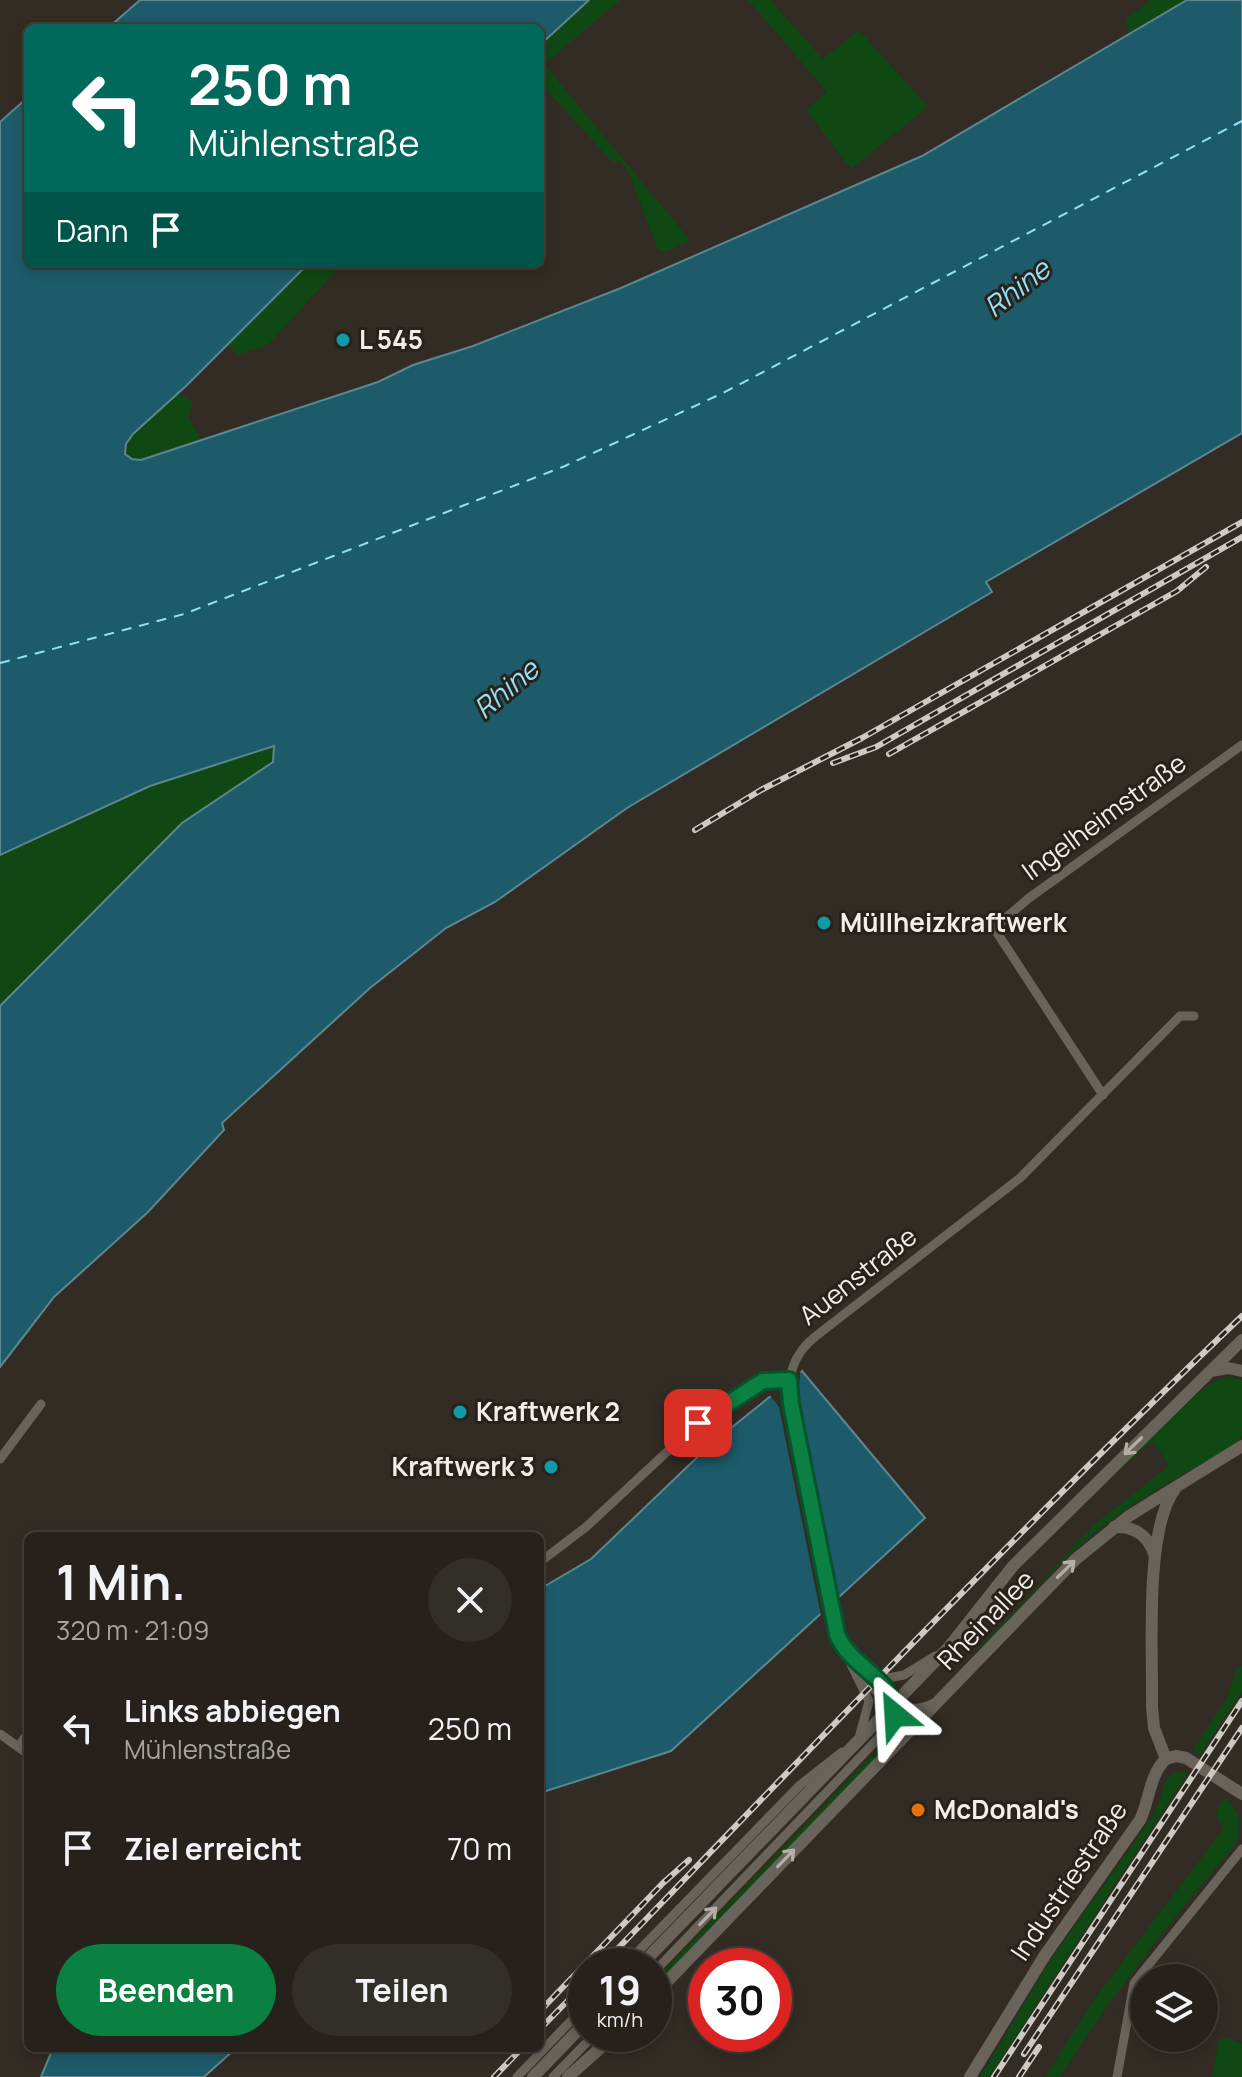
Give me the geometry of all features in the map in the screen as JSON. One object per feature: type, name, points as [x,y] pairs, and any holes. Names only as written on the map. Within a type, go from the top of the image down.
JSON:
[{"type":"main road","name":"Rheinallee","points":[[657,1948],[949,1647],[1024,1555],[1242,1341]]},
{"type":"main road","points":[[1211,1371],[1228,1368],[1242,1371]]},
{"type":"main road","name":"Rheinallee","points":[[672,1976],[1057,1578],[1114,1527],[1242,1446]]},
{"type":"main road","points":[[1179,1484],[1161,1514],[1155,1557],[1154,1728],[1166,1759],[1176,1756],[1186,1758],[1242,1794]]},
{"type":"main road","points":[[1114,1527],[1128,1527],[1139,1532],[1151,1545],[1155,1557]]},
{"type":"main road","name":"Industriestraße","points":[[970,2077],[1045,1955],[1140,1820],[1157,1769],[1166,1759]]},
{"type":"main road","points":[[533,2077],[568,2040]]},
{"type":"main road","points":[[568,2077],[596,2052]]},
{"type":"main road","points":[[574,2077],[598,2052]]},
{"type":"street","name":"Ingelheimstraße","points":[[1103,1095],[994,928],[1029,898],[1242,745]]},
{"type":"street","name":"Auenstraße","points":[[789,1380],[794,1361],[810,1340],[1020,1178],[1180,1016],[1194,1016]]},
{"type":"street","points":[[544,1559],[586,1527],[690,1429],[763,1381],[789,1380],[791,1404],[833,1614],[845,1651],[866,1691],[869,1705],[857,1742]]},
{"type":"street","points":[[0,1459],[41,1404]]},
{"type":"street","points":[[877,1680],[904,1675],[949,1647]]},
{"type":"street","points":[[672,1953],[892,1724],[894,1704],[891,1693],[845,1651]]},
{"type":"street","points":[[858,1675],[894,1704],[919,1710],[939,1700]]},
{"type":"street","points":[[0,1734],[24,1751]]},
{"type":"street","points":[[18,1747],[24,1739]]},
{"type":"street","name":"Rheinallee","points":[[642,1948],[800,1785],[857,1742]]},
{"type":"street","points":[[1117,2077],[1134,1983],[1242,1849]]},
{"type":"street","points":[[544,2049],[568,2024]]},
{"type":"street","points":[[547,2062],[568,2035]]},
{"type":"street","points":[[517,2077],[541,2052]]},
{"type":"street","points":[[553,2077],[577,2052]]},
{"type":"green space","points":[[589,0],[621,0],[544,64],[544,41]]},
{"type":"green space","points":[[748,0],[770,0],[823,59],[859,30],[928,107],[851,169],[806,110],[827,92]]},
{"type":"green space","points":[[1150,0],[1187,0],[1129,34],[1125,20]]},
{"type":"green space","points":[[544,64],[690,240],[666,252],[658,250],[628,171],[620,161],[613,163],[544,87]]},
{"type":"green space","points":[[304,268],[338,268],[268,345],[238,355],[227,344]]},
{"type":"green space","points":[[178,393],[193,402],[188,417],[201,439],[141,460],[125,454],[138,428]]},
{"type":"green space","points":[[274,745],[273,762],[182,823],[0,1006],[0,855],[150,786]]},
{"type":"green space","points":[[1229,1376],[1242,1380],[1242,1436],[1233,1446],[1149,1494],[1102,1527],[1048,1577],[964,1669],[1097,1522],[1169,1466],[1153,1441],[1118,1471],[1186,1402]]},
{"type":"green space","points":[[1242,1665],[1242,1692],[1200,1755],[1193,1750],[1226,1700],[1237,1669]]},
{"type":"green space","points":[[894,1733],[897,1736],[692,1948],[688,1948],[672,1968],[672,1962]]},
{"type":"green space","points":[[1177,1771],[1188,1773],[996,2067],[989,2077],[980,2077],[1051,1959],[1155,1813],[1166,1779]]},
{"type":"green space","points":[[1226,1797],[1235,1809],[1239,1830],[1235,1845],[1139,1964],[1130,1964],[1130,1976],[1060,2077],[1045,2077],[1096,1997],[1224,1828],[1216,1810]]},
{"type":"green space","points":[[1226,2037],[1242,2044],[1242,2077],[1212,2077],[1219,2039]]},
{"type":"water","points":[[140,0],[589,0],[544,41],[544,24],[113,24]]},
{"type":"water","name":"Rhine","points":[[1187,0],[1242,0],[1242,433],[986,582],[992,592],[627,808],[495,902],[446,928],[370,988],[222,1123],[224,1130],[148,1212],[54,1297],[0,1367],[0,1006],[182,823],[273,762],[274,746],[150,786],[0,855],[0,122],[24,101],[24,268],[304,268],[186,386],[133,434],[126,444],[125,454],[141,460],[378,382],[413,365],[473,346],[621,288],[922,156]]},
{"type":"water","points":[[802,1371],[925,1518],[671,1751],[544,1792],[544,1587],[591,1559],[711,1444]]},
{"type":"water","points":[[51,2052],[232,2052],[204,2077],[41,2077]]},
{"type":"pier","points":[[801,1367],[798,1396],[839,1602],[821,1616],[779,1407],[768,1393]]},
{"type":"ferry route","points":[[0,663],[184,614],[565,466],[723,393],[1242,121]]},
{"type":"railway","points":[[695,830],[761,790],[862,738],[1242,522]]},
{"type":"railway","points":[[833,763],[876,747],[1242,537]]},
{"type":"railway","points":[[889,754],[1177,591],[1206,567]]},
{"type":"railway","points":[[618,1948],[998,1556],[1242,1316]]},
{"type":"railway","points":[[994,2077],[1242,1701]]},
{"type":"railway","points":[[1024,2054],[1242,1728]]},
{"type":"railway","points":[[544,2007],[689,1860]]},
{"type":"railway","points":[[544,2025],[568,2000]]},
{"type":"railway","points":[[1019,2077],[1039,2047]]},
{"type":"railway","points":[[494,2077],[518,2052]]},
{"type":"place","name":"L 545","points":[[343,340]]},
{"type":"place","name":"Müllheizkraftwerk","points":[[824,923]]},
{"type":"place","name":"Kraftwerk 2","points":[[460,1412]]},
{"type":"place","name":"Kraftwerk 3","points":[[551,1467]]},
{"type":"place","name":"McDonald's","points":[[918,1810]]},
{"type":"route","points":[[698,1423],[754,1385],[776,1379],[789,1380],[789,1395],[837,1634],[845,1651],[891,1693],[895,1715]]}]
